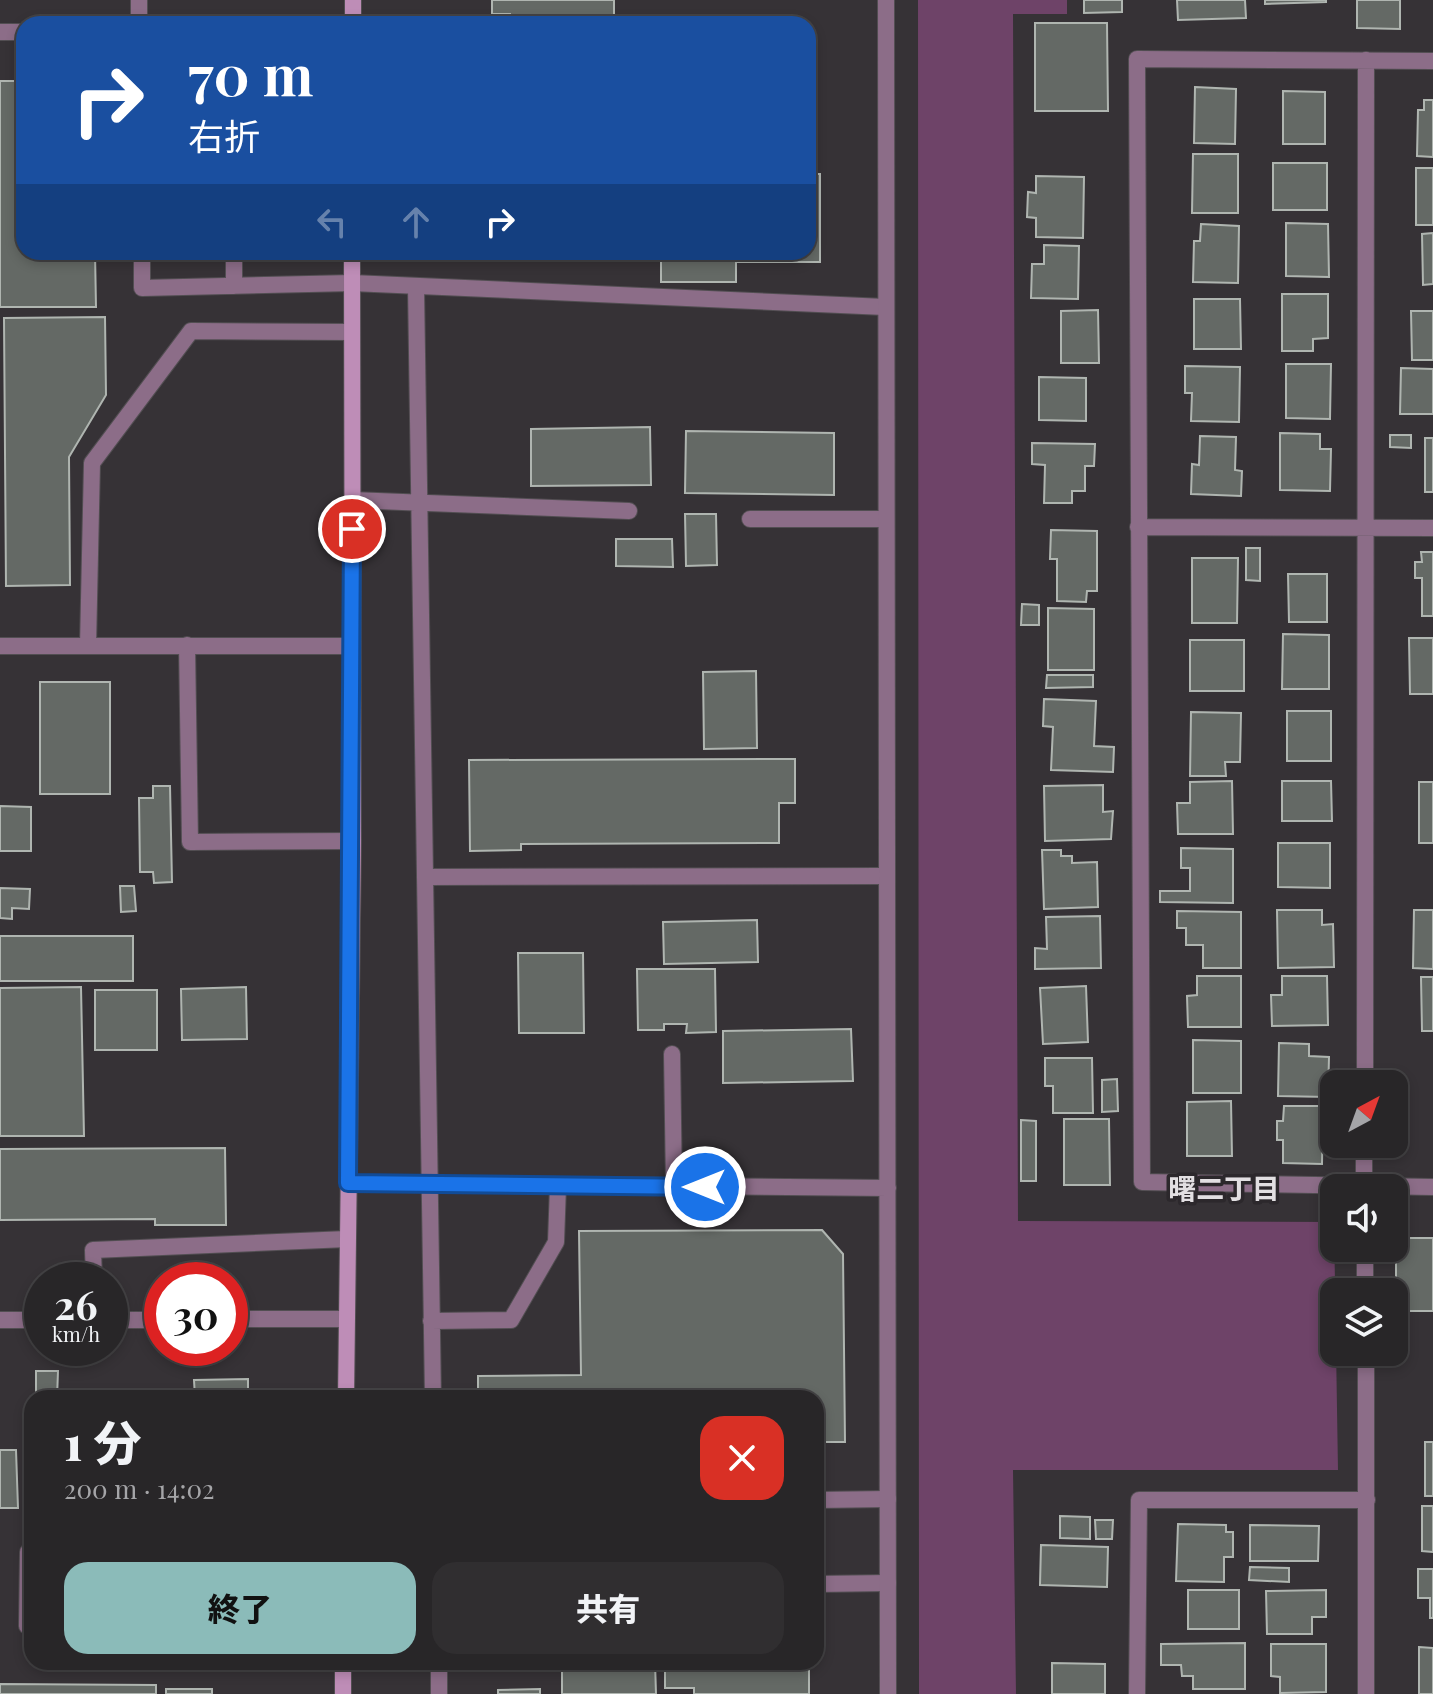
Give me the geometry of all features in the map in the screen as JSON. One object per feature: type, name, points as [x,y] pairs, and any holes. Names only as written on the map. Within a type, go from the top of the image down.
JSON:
[{"type":"street","points":[[886,0],[888,1694]]},
{"type":"street","points":[[1320,1187],[1142,1182],[1137,59],[1433,61]]},
{"type":"street","points":[[1365,1070],[1366,60]]},
{"type":"street","points":[[142,260],[142,288],[352,283],[885,307]]},
{"type":"street","points":[[234,260],[234,286]]},
{"type":"street","points":[[346,1390],[353,841],[352,260]]},
{"type":"street","points":[[416,288],[433,1390]]},
{"type":"street","points":[[88,646],[92,463],[191,331],[352,332]]},
{"type":"street","points":[[352,500],[629,511]]},
{"type":"street","points":[[750,519],[886,519]]},
{"type":"street","points":[[1138,527],[1433,528]]},
{"type":"street","points":[[187,645],[190,842],[353,841]]},
{"type":"street","points":[[0,646],[352,646]]},
{"type":"street","points":[[425,877],[887,876]]},
{"type":"street","points":[[672,1054],[674,1187]]},
{"type":"street","points":[[348,1183],[888,1188]]},
{"type":"street","points":[[431,1321],[511,1320],[556,1242],[558,1186]]},
{"type":"street","points":[[1408,1187],[1433,1187]]},
{"type":"street","points":[[93,1262],[93,1250],[347,1239]]},
{"type":"street","points":[[248,1319],[346,1319]]},
{"type":"street","points":[[0,1320],[24,1320]]},
{"type":"street","points":[[1366,1366],[1366,1694]]},
{"type":"street","points":[[824,1500],[888,1499]]},
{"type":"street","points":[[1137,1694],[1139,1500],[1367,1500]]},
{"type":"street","points":[[824,1584],[888,1583]]},
{"type":"street","points":[[343,1670],[343,1694]]},
{"type":"street","points":[[439,1670],[439,1694]]},
{"type":"shaded area","points":[[918,0],[1067,0],[1067,14],[1013,14],[1018,1221],[1320,1222],[1320,1262],[1335,1262],[1335,1278],[1320,1278],[1320,1366],[1336,1366],[1338,1470],[1013,1470],[1016,1694],[919,1694]]},
{"type":"building","points":[[492,0],[614,0],[614,16],[492,14]]},
{"type":"building","points":[[1084,0],[1122,0],[1122,12],[1084,13]]},
{"type":"building","points":[[1177,0],[1245,0],[1246,18],[1178,20]]},
{"type":"building","points":[[1265,0],[1326,0],[1326,2],[1265,4]]},
{"type":"building","points":[[1357,0],[1400,0],[1400,29],[1357,28]]},
{"type":"building","points":[[1035,23],[1107,23],[1108,111],[1035,111]]},
{"type":"building","points":[[0,81],[16,81],[16,260],[95,260],[96,307],[0,307]]},
{"type":"building","points":[[1195,87],[1236,89],[1235,144],[1194,143]]},
{"type":"building","points":[[1283,91],[1325,92],[1325,144],[1283,144]]},
{"type":"building","points":[[1424,100],[1433,100],[1433,157],[1417,156],[1418,110],[1424,110]]},
{"type":"building","points":[[1193,154],[1238,154],[1238,213],[1192,213]]},
{"type":"building","points":[[1273,163],[1327,163],[1327,210],[1273,210]]},
{"type":"building","points":[[1416,168],[1433,168],[1433,225],[1416,225]]},
{"type":"building","points":[[816,174],[820,174],[820,262],[736,262],[736,282],[661,282],[661,260],[816,260]]},
{"type":"building","points":[[1036,176],[1084,177],[1083,238],[1036,237],[1036,218],[1027,217],[1028,192],[1036,193]]},
{"type":"building","points":[[1286,223],[1328,224],[1329,277],[1286,276]]},
{"type":"building","points":[[1201,224],[1239,226],[1238,283],[1193,282],[1194,241],[1200,241]]},
{"type":"building","points":[[1433,233],[1433,284],[1423,285],[1422,234]]},
{"type":"building","points":[[1044,245],[1079,246],[1078,299],[1031,298],[1032,264],[1044,264]]},
{"type":"building","points":[[1282,294],[1328,294],[1328,338],[1313,339],[1313,351],[1282,351]]},
{"type":"building","points":[[1194,299],[1240,299],[1241,349],[1194,349]]},
{"type":"building","points":[[1098,310],[1099,363],[1061,363],[1061,311]]},
{"type":"building","points":[[1411,311],[1433,311],[1433,360],[1412,360]]},
{"type":"building","points":[[105,317],[106,395],[69,457],[70,585],[6,586],[4,318]]},
{"type":"building","points":[[1286,364],[1331,364],[1330,419],[1286,418]]},
{"type":"building","points":[[1185,366],[1240,367],[1239,422],[1191,421],[1192,393],[1185,393]]},
{"type":"building","points":[[1401,368],[1433,369],[1433,414],[1400,414]]},
{"type":"building","points":[[1039,377],[1086,378],[1086,421],[1039,420]]},
{"type":"building","points":[[650,427],[651,485],[531,486],[531,429]]},
{"type":"building","points":[[686,431],[834,433],[834,495],[685,493]]},
{"type":"building","points":[[1280,433],[1320,434],[1320,449],[1331,449],[1330,491],[1280,490]]},
{"type":"building","points":[[1390,435],[1411,435],[1411,448],[1390,447]]},
{"type":"building","points":[[1200,436],[1236,437],[1235,470],[1242,471],[1241,496],[1191,494],[1192,464],[1199,465]]},
{"type":"building","points":[[1425,438],[1433,438],[1433,492],[1425,492]]},
{"type":"building","points":[[1032,443],[1095,444],[1094,466],[1085,466],[1085,491],[1072,491],[1072,503],[1044,503],[1045,465],[1032,464]]},
{"type":"building","points":[[685,514],[716,514],[717,565],[686,566]]},
{"type":"building","points":[[1051,530],[1097,531],[1097,591],[1087,591],[1086,602],[1057,601],[1057,559],[1050,559]]},
{"type":"building","points":[[616,539],[672,539],[673,567],[616,566]]},
{"type":"building","points":[[1246,548],[1260,548],[1260,581],[1246,580]]},
{"type":"building","points":[[1421,552],[1433,552],[1433,616],[1422,616],[1422,578],[1415,578],[1415,562],[1422,562]]},
{"type":"building","points":[[1192,558],[1238,558],[1237,623],[1192,623]]},
{"type":"building","points":[[1288,574],[1327,574],[1327,622],[1289,622]]},
{"type":"building","points":[[1022,604],[1039,605],[1039,625],[1021,625]]},
{"type":"building","points":[[1048,608],[1094,609],[1094,670],[1048,670]]},
{"type":"building","points":[[1283,634],[1329,635],[1329,689],[1282,689]]},
{"type":"building","points":[[1409,638],[1433,638],[1433,694],[1410,694]]},
{"type":"building","points":[[1190,640],[1244,640],[1244,691],[1190,691]]},
{"type":"building","points":[[756,671],[757,748],[704,749],[703,672]]},
{"type":"building","points":[[1047,675],[1093,675],[1093,687],[1046,688]]},
{"type":"building","points":[[40,682],[110,682],[110,794],[40,794]]},
{"type":"building","points":[[1044,699],[1096,701],[1094,746],[1114,747],[1113,772],[1051,770],[1053,727],[1043,726]]},
{"type":"building","points":[[1287,711],[1331,711],[1331,761],[1287,761]]},
{"type":"building","points":[[1191,712],[1241,713],[1240,762],[1225,762],[1226,776],[1190,776]]},
{"type":"building","points":[[795,759],[795,803],[779,803],[779,843],[521,844],[521,850],[470,851],[469,760]]},
{"type":"building","points":[[1232,781],[1233,834],[1178,834],[1177,803],[1190,803],[1190,782]]},
{"type":"building","points":[[1282,781],[1331,781],[1332,821],[1282,821]]},
{"type":"building","points":[[1419,782],[1433,782],[1433,843],[1419,843]]},
{"type":"building","points":[[1103,785],[1103,812],[1113,811],[1111,839],[1045,841],[1044,786]]},
{"type":"building","points":[[153,786],[170,786],[172,882],[154,883],[153,872],[140,872],[139,798],[153,798]]},
{"type":"building","points":[[0,806],[31,807],[31,851],[0,851]]},
{"type":"building","points":[[1278,843],[1330,843],[1330,888],[1278,887]]},
{"type":"building","points":[[1181,848],[1233,849],[1233,903],[1160,902],[1160,891],[1190,891],[1190,868],[1181,868]]},
{"type":"building","points":[[1042,850],[1061,850],[1061,856],[1072,856],[1072,863],[1097,862],[1098,907],[1044,909]]},
{"type":"building","points":[[120,886],[134,886],[136,911],[121,912]]},
{"type":"building","points":[[0,888],[30,889],[29,909],[12,908],[12,919],[0,918]]},
{"type":"building","points":[[1277,910],[1322,910],[1322,925],[1333,924],[1334,967],[1278,968]]},
{"type":"building","points":[[1414,910],[1433,910],[1433,969],[1413,968]]},
{"type":"building","points":[[1177,911],[1241,912],[1241,968],[1203,968],[1203,945],[1186,945],[1186,928],[1177,928]]},
{"type":"building","points":[[1100,916],[1101,968],[1035,969],[1035,948],[1047,949],[1046,917]]},
{"type":"building","points":[[757,920],[758,962],[664,964],[663,922]]},
{"type":"building","points":[[0,936],[133,936],[133,981],[0,981]]},
{"type":"building","points":[[518,953],[583,953],[584,1033],[519,1033]]},
{"type":"building","points":[[637,969],[715,969],[716,1032],[686,1033],[687,1024],[664,1024],[664,1030],[638,1030]]},
{"type":"building","points":[[1197,976],[1241,976],[1241,1027],[1188,1027],[1187,996],[1197,995]]},
{"type":"building","points":[[1282,976],[1327,976],[1328,1025],[1272,1026],[1271,995],[1282,995]]},
{"type":"building","points":[[1421,977],[1433,977],[1433,1031],[1422,1031]]},
{"type":"building","points":[[1086,986],[1088,1042],[1043,1044],[1040,988]]},
{"type":"building","points":[[81,987],[84,1136],[0,1136],[0,988]]},
{"type":"building","points":[[246,987],[247,1039],[182,1040],[181,989]]},
{"type":"building","points":[[95,990],[157,990],[157,1050],[95,1050]]},
{"type":"building","points":[[851,1029],[853,1081],[723,1083],[723,1031]]},
{"type":"building","points":[[1193,1040],[1241,1041],[1241,1093],[1193,1093]]},
{"type":"building","points":[[1279,1043],[1309,1044],[1309,1056],[1329,1057],[1329,1070],[1320,1070],[1320,1097],[1278,1096]]},
{"type":"building","points":[[1045,1058],[1092,1058],[1093,1113],[1053,1113],[1053,1086],[1045,1086]]},
{"type":"building","points":[[1117,1079],[1118,1111],[1102,1112],[1102,1080]]},
{"type":"building","points":[[1231,1101],[1232,1156],[1187,1156],[1187,1102]]},
{"type":"building","points":[[1284,1106],[1320,1106],[1322,1164],[1283,1163],[1283,1140],[1277,1140],[1277,1121],[1283,1121]]},
{"type":"building","points":[[1064,1119],[1109,1119],[1110,1185],[1064,1185]]},
{"type":"building","points":[[1021,1120],[1036,1121],[1036,1181],[1021,1181]]},
{"type":"building","points":[[225,1148],[226,1225],[155,1225],[155,1219],[0,1220],[0,1149]]},
{"type":"building","points":[[822,1230],[843,1254],[845,1442],[824,1442],[824,1390],[478,1390],[478,1376],[581,1375],[579,1231]]},
{"type":"building","points":[[1408,1238],[1433,1238],[1433,1311],[1408,1311],[1408,1278],[1396,1278],[1396,1262],[1408,1262]]},
{"type":"building","points":[[36,1371],[58,1371],[57,1390],[36,1390]]},
{"type":"building","points":[[248,1379],[248,1390],[195,1390],[194,1380]]},
{"type":"building","points":[[1425,1442],[1433,1442],[1433,1496],[1425,1496]]},
{"type":"building","points":[[0,1450],[16,1450],[18,1508],[0,1508]]},
{"type":"building","points":[[1422,1506],[1433,1506],[1433,1552],[1422,1551]]},
{"type":"building","points":[[1060,1516],[1090,1517],[1090,1539],[1060,1538]]},
{"type":"building","points":[[1095,1520],[1113,1520],[1112,1539],[1096,1539]]},
{"type":"building","points":[[1178,1524],[1226,1525],[1226,1532],[1233,1532],[1233,1557],[1224,1557],[1224,1582],[1176,1581]]},
{"type":"building","points":[[1250,1525],[1319,1526],[1318,1561],[1250,1561]]},
{"type":"building","points":[[1041,1545],[1108,1547],[1107,1587],[1040,1585]]},
{"type":"building","points":[[1250,1567],[1289,1568],[1289,1582],[1249,1580]]},
{"type":"building","points":[[1418,1569],[1433,1569],[1433,1618],[1430,1618],[1430,1598],[1418,1598]]},
{"type":"building","points":[[1188,1590],[1239,1590],[1239,1629],[1188,1629]]},
{"type":"building","points":[[1326,1590],[1326,1617],[1312,1617],[1312,1634],[1267,1634],[1266,1591]]},
{"type":"building","points":[[1245,1643],[1245,1689],[1193,1689],[1193,1676],[1182,1676],[1181,1665],[1161,1665],[1161,1644]]},
{"type":"building","points":[[1271,1644],[1326,1644],[1326,1692],[1280,1693],[1280,1677],[1271,1676]]},
{"type":"building","points":[[1419,1647],[1433,1648],[1433,1694],[1419,1694]]},
{"type":"building","points":[[1052,1663],[1105,1664],[1105,1694],[1052,1694]]},
{"type":"building","points":[[562,1670],[655,1670],[656,1694],[562,1694]]},
{"type":"building","points":[[665,1670],[809,1670],[809,1694],[694,1694],[694,1688],[665,1688]]},
{"type":"building","points":[[0,1684],[156,1685],[156,1694],[0,1694]]},
{"type":"building","points":[[166,1689],[212,1689],[212,1694],[166,1694]]},
{"type":"building","points":[[540,1689],[540,1694],[498,1694],[498,1690]]},
{"type":"district","name":"曙二丁目","points":[[1224,1189]]},
{"type":"route","points":[[352,529],[353,841],[348,1183],[705,1187]]}]
